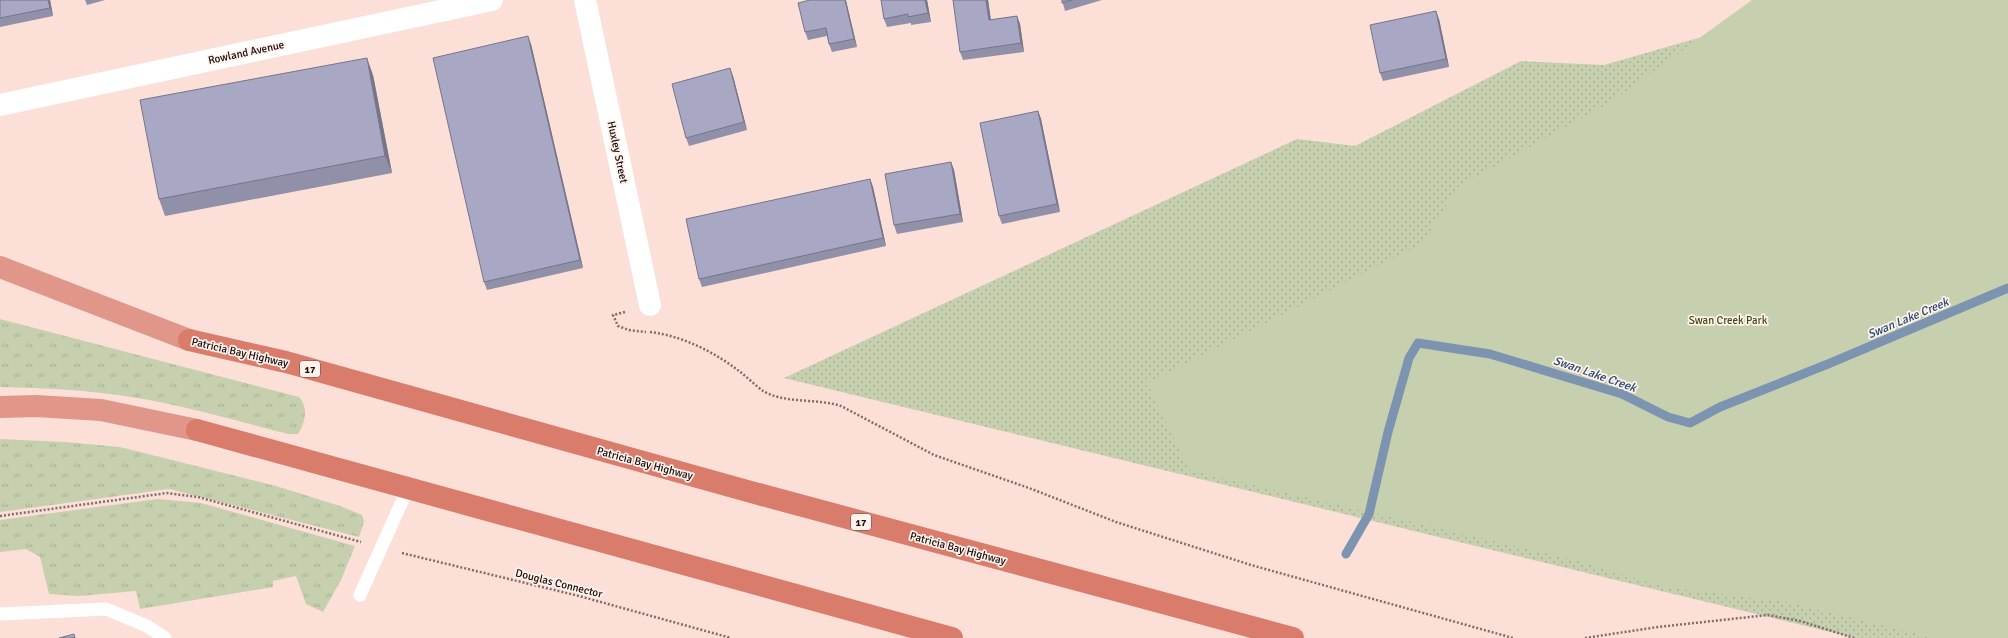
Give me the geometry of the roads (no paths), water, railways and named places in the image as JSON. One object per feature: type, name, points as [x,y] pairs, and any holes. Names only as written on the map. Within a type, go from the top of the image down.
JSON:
[{"type":"highway","points":[[0,267],[189,340]]},
{"type":"highway","name":"Patricia Bay Highway","points":[[0,280],[189,340],[286,362],[743,490],[1293,638]]},
{"type":"highway","points":[[0,407],[36,406],[100,410],[197,430],[952,638]]},
{"type":"street","name":"Rowland Avenue","points":[[0,105],[492,0]]},
{"type":"street","name":"Huxley Street","points":[[585,0],[650,305]]},
{"type":"lane","points":[[360,595],[408,488]]},
{"type":"lane","points":[[0,614],[106,609],[147,626],[165,638]]},
{"type":"waterway","name":"Swan Lake Creek","points":[[1346,554],[1369,514],[1388,432],[1409,358],[1418,343],[1490,354],[1622,394],[1668,417],[1690,423],[1720,407],[1828,364],[2008,288]]},
{"type":"park label","name":"Swan Creek Park","points":[[1728,320]]}]
